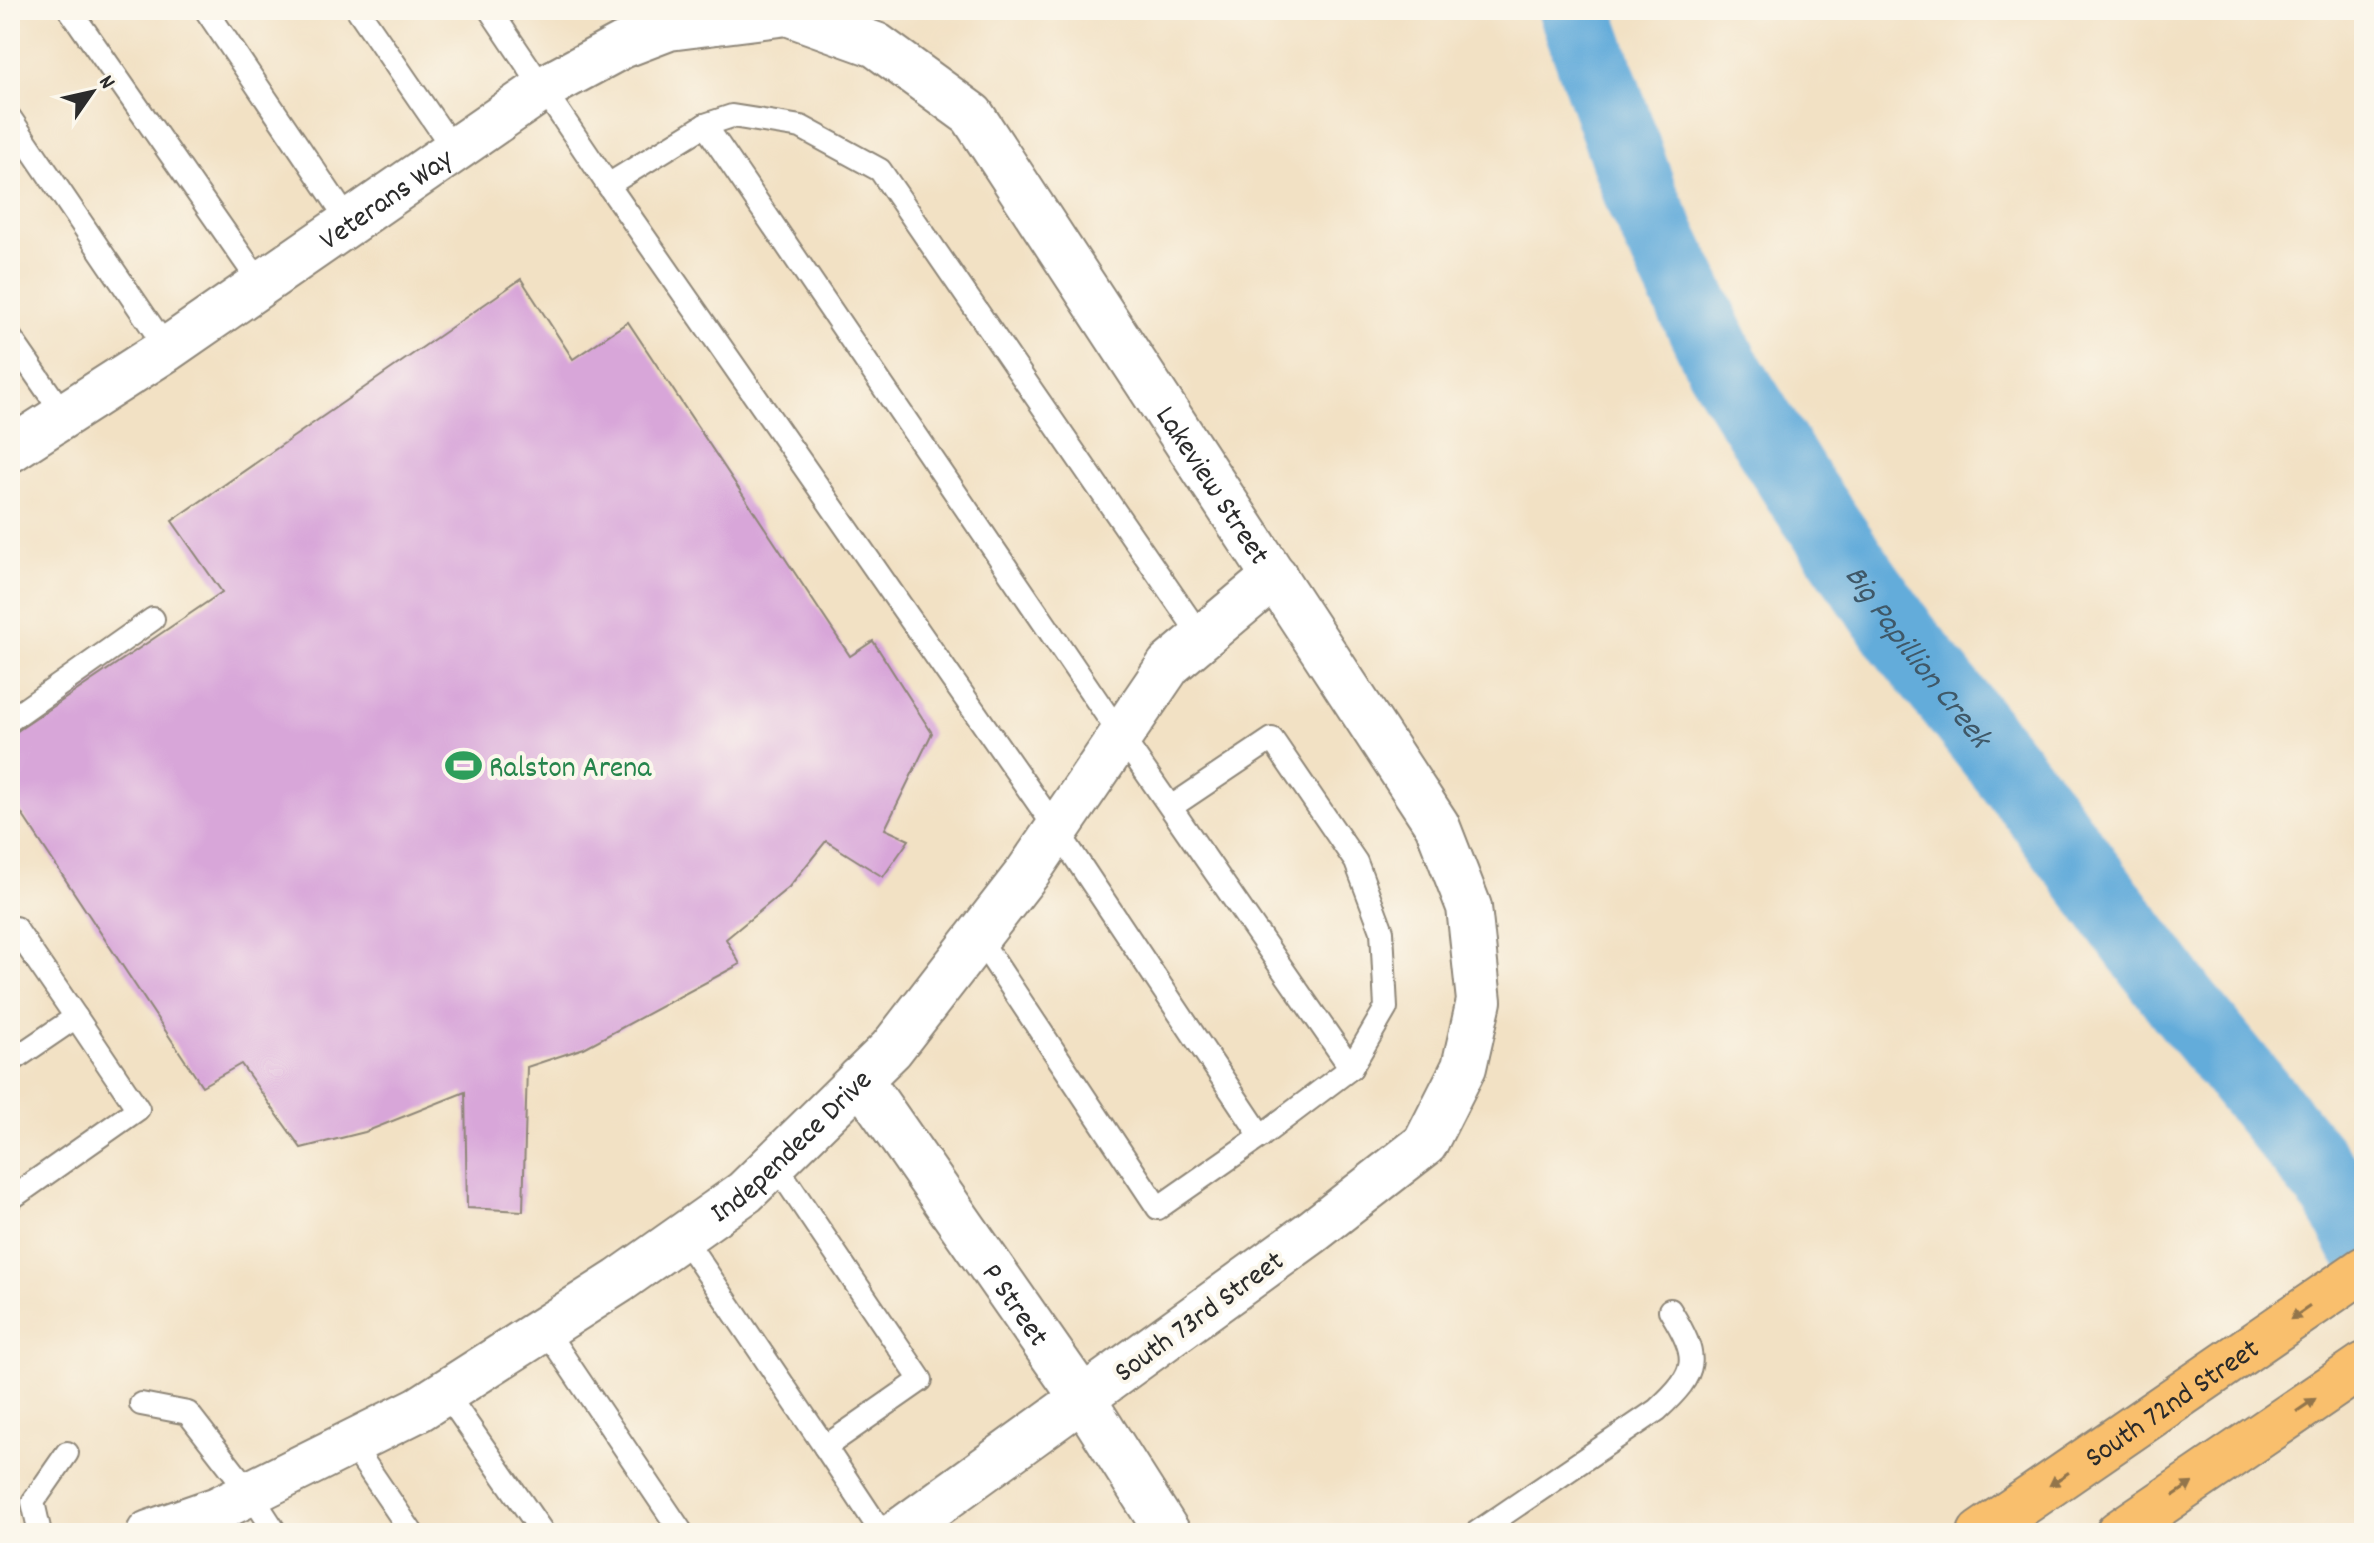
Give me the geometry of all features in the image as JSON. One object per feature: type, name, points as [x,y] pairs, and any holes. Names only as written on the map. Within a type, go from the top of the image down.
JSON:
[{"type":"main road","name":"South 72nd Street","points":[[1980,1533],[2364,1269]]},
{"type":"main road","points":[[2118,1533],[2364,1365]]},
{"type":"street","name":"Veterans Way","points":[[10,450],[167,349],[544,88],[622,46],[632,24],[669,28],[787,12]]},
{"type":"street","name":"Lakeview Street","points":[[787,12],[876,45],[972,115],[1437,825],[1469,907],[1479,1001],[1464,1067]]},
{"type":"street","name":"Independece Drive","points":[[149,1533],[218,1509],[419,1409],[619,1281],[745,1192],[891,1049],[1057,830],[1169,665],[1275,576]]},
{"type":"street","name":"South 73rd Street","points":[[897,1533],[1312,1232],[1425,1144],[1464,1067]]},
{"type":"street","name":"P Street","points":[[860,1079],[1083,1399],[1168,1533]]},
{"type":"lane","points":[[70,10],[261,284]]},
{"type":"lane","points":[[206,10],[350,223]]},
{"type":"lane","points":[[358,10],[454,150]]},
{"type":"lane","points":[[490,10],[608,185],[1057,830],[1261,1136]]},
{"type":"lane","points":[[608,185],[705,125],[732,116],[801,127],[880,170],[1202,638]]},
{"type":"lane","points":[[10,118],[167,349]]},
{"type":"lane","points":[[705,125],[1351,1068]]},
{"type":"lane","points":[[10,337],[64,415]]},
{"type":"lane","points":[[10,720],[153,619]]},
{"type":"lane","points":[[978,937],[1158,1208],[1351,1068],[1386,1008],[1382,931],[1356,862],[1272,739],[1171,807]]},
{"type":"lane","points":[[10,1199],[138,1109],[15,928]]},
{"type":"lane","points":[[10,1062],[76,1017]]},
{"type":"lane","points":[[775,1164],[921,1380],[825,1447]]},
{"type":"lane","points":[[683,1237],[882,1533]]},
{"type":"lane","points":[[1476,1533],[1657,1410],[1683,1386],[1693,1360],[1686,1336],[1670,1310]]},
{"type":"lane","points":[[544,1328],[682,1533]]},
{"type":"lane","points":[[445,1392],[543,1533]]},
{"type":"lane","points":[[141,1404],[188,1413],[250,1493],[276,1533]]},
{"type":"lane","points":[[351,1443],[412,1533]]},
{"type":"lane","points":[[40,1533],[33,1502],[67,1453]]},
{"type":"building","name":"Ralston Arena","points":[[521,279],[573,359],[628,322],[850,656],[873,641],[932,733],[885,829],[909,840],[883,877],[826,841],[789,887],[726,939],[740,964],[584,1048],[527,1067],[523,1211],[467,1208],[465,1092],[365,1132],[301,1148],[241,1064],[202,1086],[10,796],[10,736],[222,592],[172,521]]},
{"type":"waterway","name":"Big Papillion Creek","points":[[1575,10],[1641,196],[1722,365],[1801,492],[1902,637],[2035,804],[2182,1003],[2339,1195],[2364,1242]]},
{"type":"place","name":"Ralston Arena","points":[[463,766]]}]
